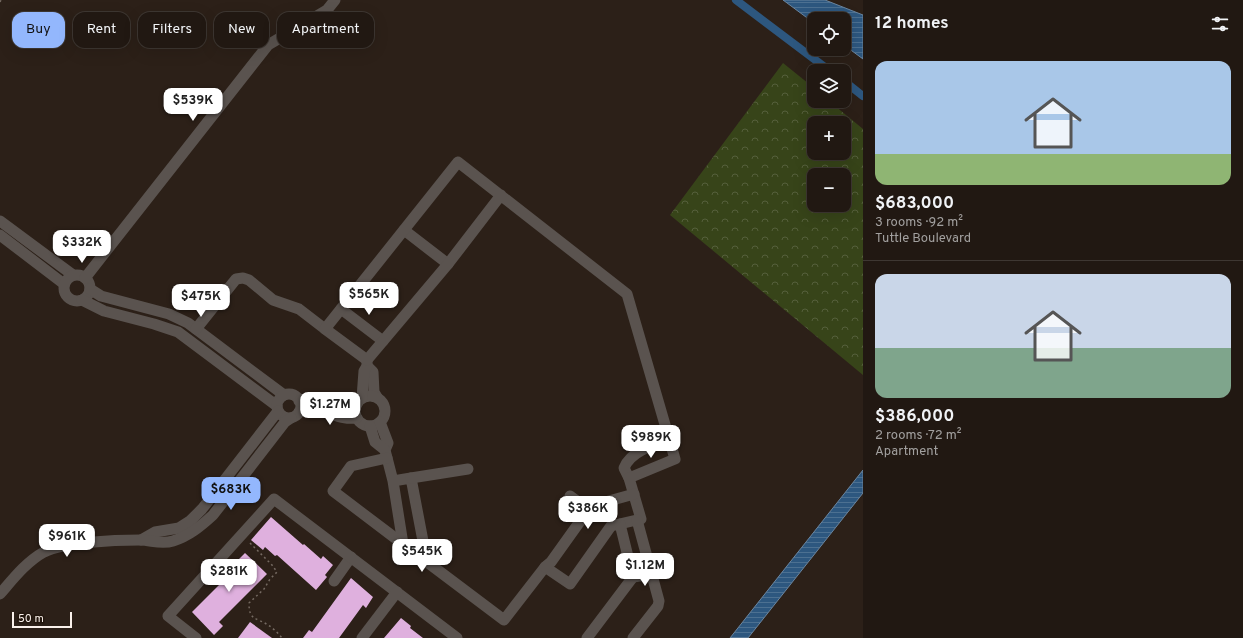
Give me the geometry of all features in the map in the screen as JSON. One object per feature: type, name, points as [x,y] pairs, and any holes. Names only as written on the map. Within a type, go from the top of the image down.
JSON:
[{"type":"street","points":[[85,278],[268,46],[327,10],[335,0]]},
{"type":"street","points":[[325,329],[458,162],[626,294],[675,459],[629,478]]},
{"type":"street","points":[[375,424],[360,422],[357,418],[355,409],[359,401],[364,371],[367,363],[383,341],[448,264],[501,195]]},
{"type":"street","points":[[0,221],[73,275],[85,278]]},
{"type":"street","points":[[404,230],[448,264]]},
{"type":"street","points":[[0,235],[64,284]]},
{"type":"street","points":[[73,275],[64,284],[64,292],[66,297],[74,301],[82,300],[86,298],[90,290]]},
{"type":"street","points":[[85,278],[90,290],[101,296],[169,314],[196,329],[284,395],[292,395],[296,410]]},
{"type":"street","points":[[196,329],[236,279],[243,278],[249,280],[273,300],[299,309],[367,363],[373,372],[374,392],[377,398],[384,405],[385,410],[385,415],[375,424],[374,442],[386,454],[393,481],[404,544]]},
{"type":"street","points":[[82,300],[104,311],[178,332],[277,408],[283,417],[296,410],[359,401],[368,396],[377,398]]},
{"type":"street","points":[[341,309],[383,341]]},
{"type":"street","points":[[141,540],[155,532],[179,528],[190,521],[202,509],[277,408],[279,399],[284,395]]},
{"type":"street","points":[[0,594],[30,562],[45,552],[70,545],[141,540],[157,543],[172,542],[199,528],[213,515],[296,410],[315,409],[344,418],[357,418]]},
{"type":"street","points":[[545,567],[570,584],[611,526],[641,519],[629,478],[624,468],[627,460],[656,444],[669,440]]},
{"type":"street","points":[[386,454],[351,466],[333,491],[504,620],[545,567],[551,562],[591,506],[634,494]]},
{"type":"street","points":[[393,481],[468,469]]},
{"type":"street","points":[[411,478],[427,562]]},
{"type":"street","points":[[570,496],[589,510]]},
{"type":"street","points":[[196,638],[168,616],[274,498],[457,638]]},
{"type":"street","points":[[633,638],[658,606],[659,601],[653,574],[637,520]]},
{"type":"street","points":[[620,524],[633,578]]},
{"type":"street","points":[[334,581],[351,557]]},
{"type":"street","points":[[587,638],[633,578],[653,574]]},
{"type":"street","points":[[362,638],[397,592]]},
{"type":"path","points":[[250,543],[277,572],[270,579],[264,589],[249,603],[249,612],[254,620],[267,624],[282,638]]},
{"type":"green space","points":[[783,63],[807,82],[807,108],[838,108],[847,116],[807,116],[807,160],[851,160],[851,119],[863,129],[863,375],[670,215]]},
{"type":"water","points":[[783,0],[825,0],[863,15],[863,59],[851,50],[851,12],[807,12],[807,18]]},
{"type":"water","points":[[863,470],[863,493],[748,638],[730,638]]},
{"type":"building","points":[[271,517],[321,559],[323,556],[333,565],[325,575],[327,577],[316,590],[277,555],[275,556],[265,547],[263,550],[251,540]]},
{"type":"building","points":[[245,553],[267,574],[219,622],[223,626],[214,635],[192,612],[237,567],[234,564]]},
{"type":"building","points":[[351,578],[373,597],[366,608],[363,605],[339,638],[303,638],[309,630],[312,632]]},
{"type":"building","points":[[401,618],[411,626],[410,628],[423,638],[384,638]]},
{"type":"building","points":[[250,622],[272,638],[238,638]]},
{"type":"waterway","points":[[736,0],[821,64]]},
{"type":"waterway","points":[[851,87],[863,96]]}]
